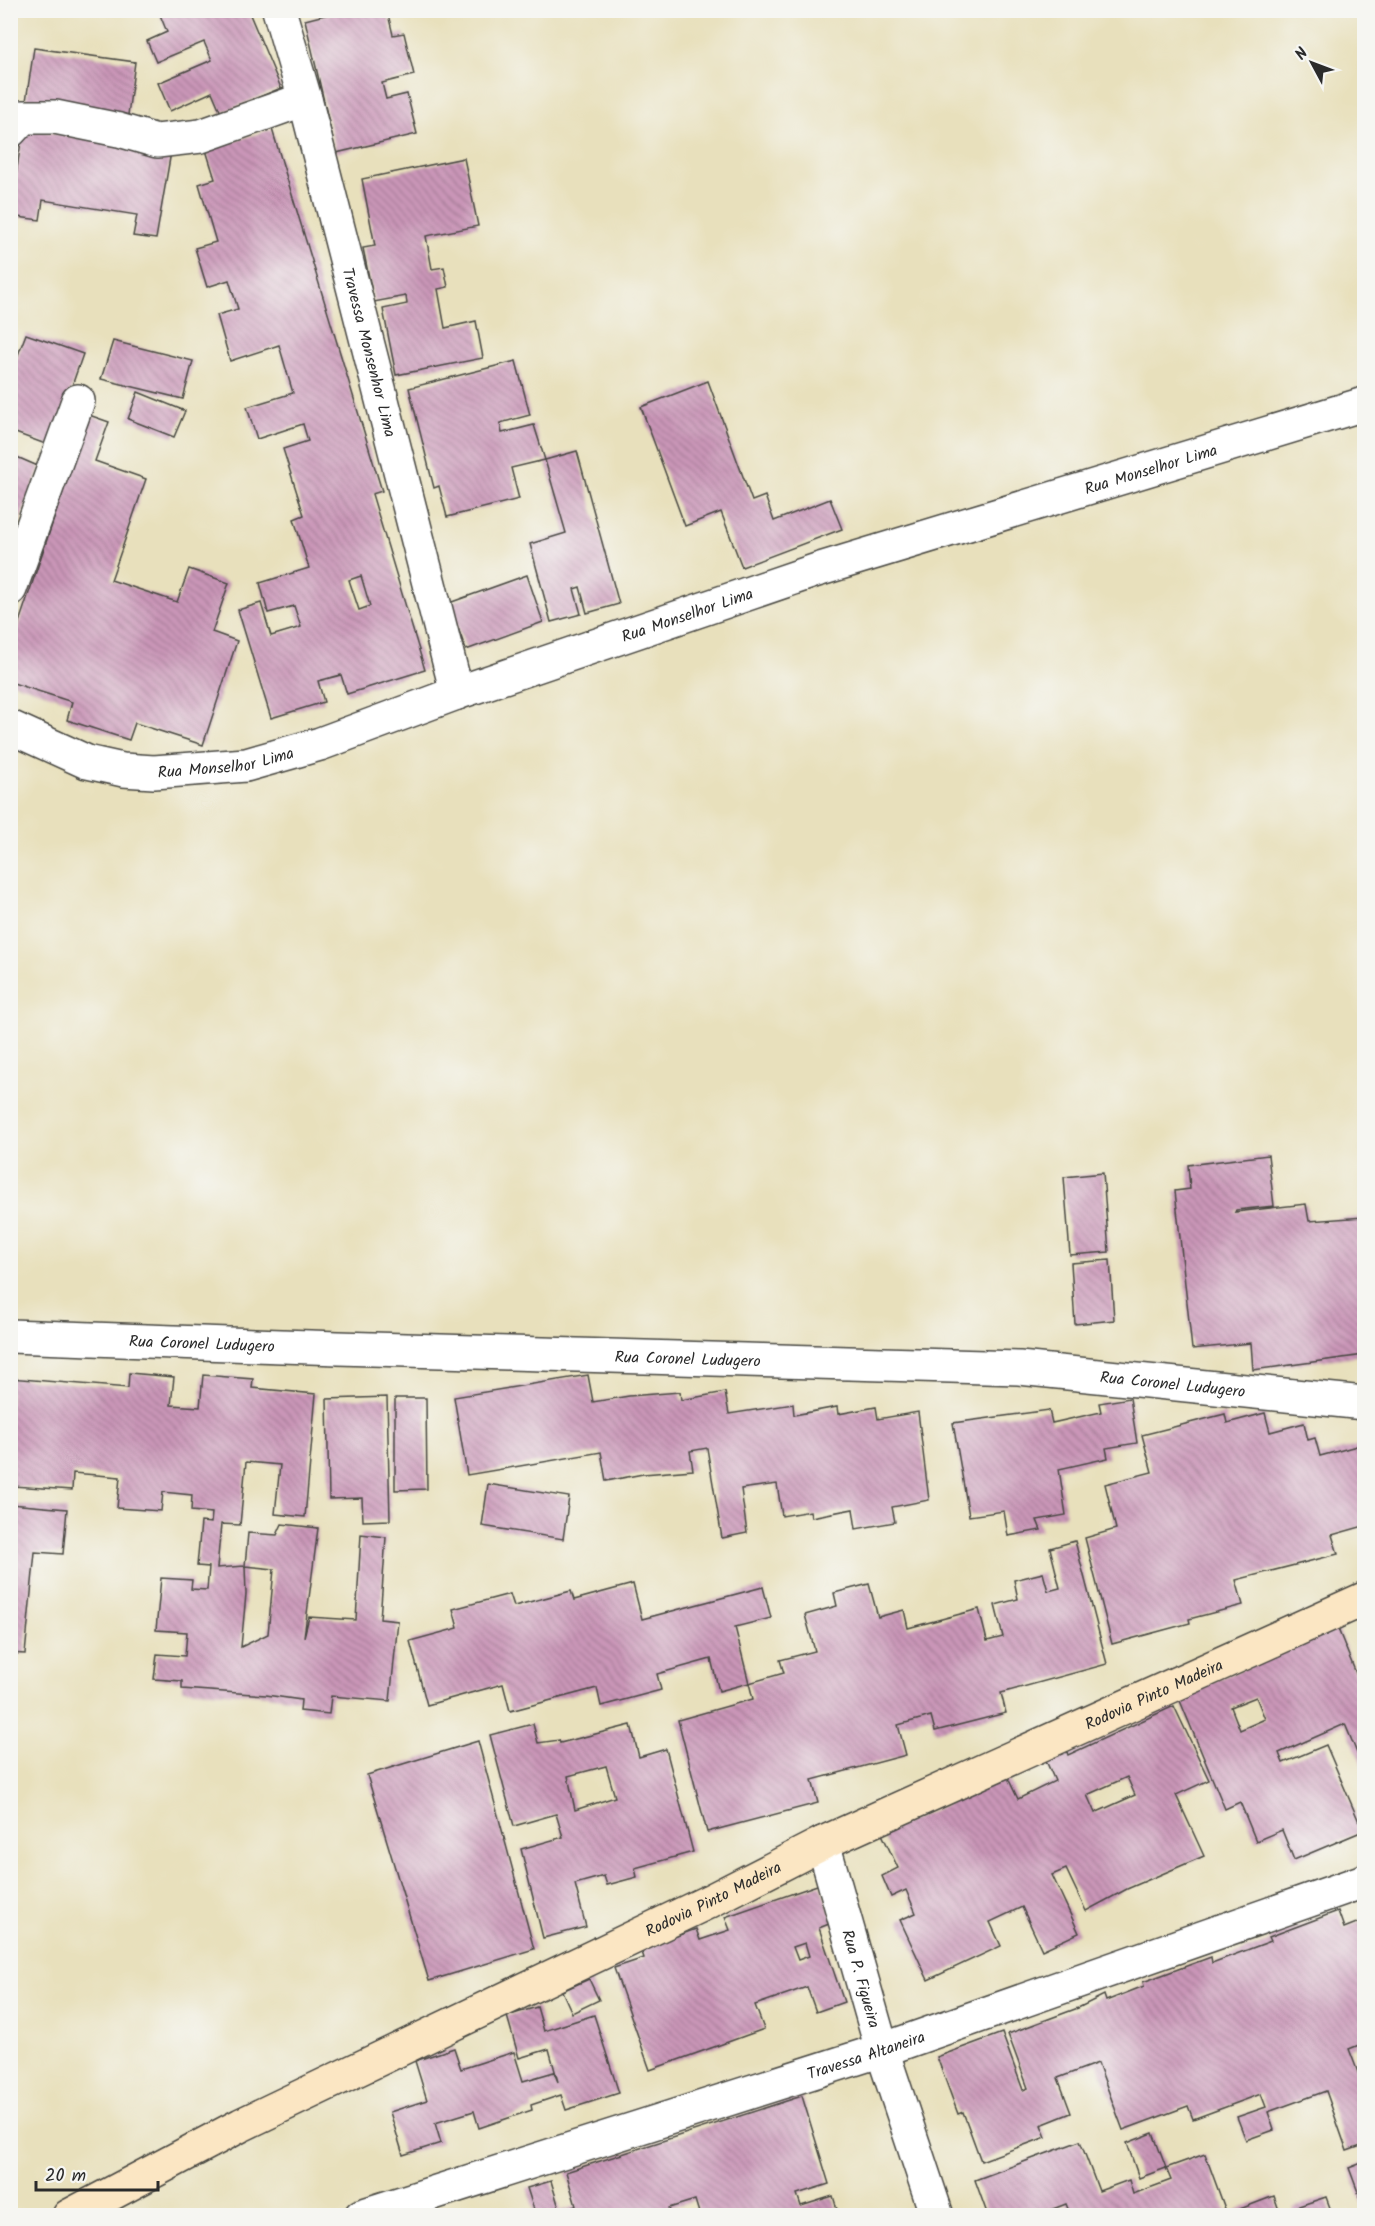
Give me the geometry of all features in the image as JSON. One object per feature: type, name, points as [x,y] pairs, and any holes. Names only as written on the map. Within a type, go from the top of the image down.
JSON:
[{"type":"main road","name":"Rodovia Pinto Madeira","points":[[69,2216],[241,2125],[699,1906],[823,1843],[1365,1599]]},
{"type":"street","name":"Travessa Monsenhor Lima","points":[[279,10],[457,693]]},
{"type":"street","points":[[10,131],[23,117],[55,117],[119,130],[157,141],[201,136],[304,99]]},
{"type":"street","points":[[10,589],[78,401]]},
{"type":"street","name":"Rua Monselhor Lima","points":[[10,727],[87,762],[123,770],[154,772],[246,765],[321,744],[457,693],[817,570],[1365,404]]},
{"type":"street","name":"Rua Coronel Ludugero","points":[[10,1336],[1019,1368],[1365,1403]]},
{"type":"street","name":"Rua P. Figueira","points":[[823,1843],[882,2050],[937,2216]]},
{"type":"street","name":"Travessa Altaneira","points":[[361,2216],[882,2050],[1365,1881]]},
{"type":"building","points":[[158,10],[248,10],[281,88],[221,113],[212,92],[170,111],[158,83],[212,60],[204,42],[156,62],[147,41],[167,32]]},
{"type":"building","points":[[344,10],[387,10],[393,35],[404,33],[414,75],[382,83],[386,99],[407,94],[417,134],[336,153],[305,20]]},
{"type":"building","points":[[34,48],[135,62],[128,115],[26,101]]},
{"type":"building","points":[[23,128],[171,152],[156,239],[133,236],[137,215],[43,200],[40,220],[10,216]]},
{"type":"building","points":[[272,129],[382,491],[372,494],[425,670],[347,694],[341,675],[318,681],[324,702],[271,718],[238,610],[261,603],[271,636],[301,627],[294,606],[268,613],[260,583],[309,568],[294,519],[304,515],[283,449],[308,441],[303,424],[257,439],[247,407],[293,393],[279,345],[230,361],[217,315],[238,309],[229,280],[207,287],[195,248],[216,242],[199,184],[215,179],[206,150]],"holes":[[[361,576],[370,606],[359,610],[349,580]]]},
{"type":"building","points":[[464,158],[478,226],[426,236],[432,269],[444,267],[448,287],[438,289],[445,328],[476,321],[483,358],[396,375],[383,309],[407,304],[406,296],[374,302],[363,248],[375,246],[362,179]]},
{"type":"building","points":[[26,334],[83,354],[51,446],[10,431],[10,358],[16,360]]},
{"type":"building","points":[[113,341],[193,361],[183,399],[101,379]]},
{"type":"building","points":[[516,361],[530,415],[500,423],[502,433],[534,425],[545,460],[511,468],[519,499],[447,517],[439,486],[434,488],[409,388]]},
{"type":"building","points":[[708,381],[752,501],[765,496],[774,521],[830,499],[842,529],[742,567],[721,512],[685,526],[641,407]]},
{"type":"building","points":[[138,392],[185,411],[174,437],[128,419]]},
{"type":"building","points":[[89,415],[109,422],[95,461],[146,479],[111,580],[177,602],[189,569],[229,583],[212,632],[237,641],[203,745],[135,723],[129,740],[67,720],[72,702],[10,682],[10,649]]},
{"type":"building","points":[[577,451],[619,604],[587,613],[580,587],[574,589],[581,614],[551,622],[530,544],[566,533],[545,460]]},
{"type":"building","points":[[10,454],[40,467],[13,540],[10,539]]},
{"type":"building","points":[[527,575],[543,622],[466,650],[449,603]]},
{"type":"building","points":[[1268,1155],[1274,1206],[1236,1210],[1235,1212],[1306,1204],[1309,1221],[1364,1217],[1364,1355],[1253,1370],[1251,1343],[1192,1349],[1175,1191],[1190,1189],[1188,1165]]},
{"type":"building","points":[[1103,1173],[1109,1252],[1070,1255],[1064,1177]]},
{"type":"building","points":[[1110,1260],[1114,1320],[1075,1324],[1071,1263]]},
{"type":"building","points":[[129,1373],[174,1377],[171,1405],[200,1407],[203,1375],[253,1379],[252,1388],[316,1394],[305,1517],[275,1514],[280,1465],[246,1462],[240,1525],[221,1524],[217,1568],[245,1566],[248,1533],[277,1535],[282,1524],[318,1528],[304,1637],[309,1617],[356,1620],[361,1534],[386,1537],[380,1619],[398,1621],[390,1701],[331,1696],[329,1714],[300,1711],[301,1700],[182,1689],[182,1681],[154,1679],[157,1654],[185,1656],[187,1632],[156,1630],[161,1578],[192,1580],[191,1589],[207,1590],[209,1567],[197,1566],[201,1522],[211,1523],[212,1513],[191,1511],[192,1495],[163,1492],[161,1511],[117,1508],[120,1477],[73,1473],[72,1490],[13,1486],[10,1492],[10,1378],[128,1388]],"holes":[[[245,1566],[274,1569],[268,1634],[241,1647],[246,1594]]]},
{"type":"building","points":[[588,1375],[593,1402],[629,1396],[680,1392],[681,1400],[725,1392],[729,1414],[793,1404],[794,1415],[837,1407],[838,1414],[876,1407],[878,1419],[918,1412],[929,1500],[892,1507],[895,1522],[856,1529],[853,1509],[811,1517],[810,1511],[782,1516],[777,1484],[741,1489],[747,1533],[722,1538],[707,1448],[690,1451],[693,1470],[643,1474],[606,1481],[601,1452],[467,1475],[454,1397]]},
{"type":"building","points":[[387,1397],[390,1520],[363,1521],[362,1498],[329,1499],[327,1399]]},
{"type":"building","points":[[395,1398],[426,1398],[427,1489],[395,1490]]},
{"type":"building","points":[[1130,1398],[1137,1443],[1106,1448],[1108,1458],[1059,1469],[1066,1515],[1037,1520],[1041,1530],[1008,1536],[1004,1511],[969,1516],[953,1423],[1049,1410],[1052,1423],[1101,1412],[1099,1403]]},
{"type":"building","points":[[1265,1413],[1270,1432],[1304,1423],[1308,1440],[1315,1438],[1320,1456],[1364,1444],[1364,1526],[1332,1535],[1338,1554],[1236,1580],[1243,1605],[1189,1619],[1190,1623],[1112,1644],[1085,1538],[1116,1529],[1105,1484],[1152,1472],[1142,1435],[1225,1414],[1227,1423]]},
{"type":"building","points":[[488,1484],[569,1497],[563,1539],[482,1526]]},
{"type":"building","points":[[10,1504],[67,1509],[63,1554],[35,1552],[25,1654],[10,1653]]},
{"type":"building","points":[[1075,1541],[1107,1664],[1001,1693],[1006,1713],[935,1731],[931,1716],[898,1725],[906,1755],[812,1780],[818,1803],[707,1832],[678,1720],[753,1699],[749,1683],[784,1673],[780,1660],[815,1651],[805,1615],[837,1606],[834,1593],[869,1584],[878,1617],[904,1610],[908,1628],[979,1609],[987,1641],[1003,1637],[995,1605],[1018,1599],[1014,1580],[1043,1573],[1048,1591],[1060,1588],[1050,1548]]},
{"type":"building","points":[[633,1584],[642,1619],[763,1587],[771,1618],[735,1627],[749,1683],[719,1691],[711,1659],[657,1674],[661,1690],[601,1706],[597,1688],[510,1711],[503,1684],[427,1705],[410,1641],[458,1628],[453,1609],[510,1594],[514,1606],[571,1591],[574,1600]]},
{"type":"building","points":[[1338,1629],[1364,1693],[1364,1770],[1345,1724],[1279,1753],[1283,1763],[1326,1745],[1363,1831],[1294,1860],[1282,1830],[1256,1841],[1240,1802],[1225,1809],[1178,1696]],"holes":[[[1256,1697],[1265,1719],[1240,1730],[1231,1707]]]},
{"type":"building","points":[[1174,1706],[1209,1780],[1176,1795],[1204,1856],[1127,1889],[1086,1911],[1066,1869],[1052,1875],[1079,1933],[1042,1950],[1022,1907],[990,1922],[1001,1946],[928,1980],[900,1920],[916,1913],[906,1890],[891,1897],[882,1876],[898,1868],[882,1834],[1007,1776],[1018,1799],[1055,1781],[1043,1754],[1064,1744],[1068,1755]],"holes":[[[1127,1777],[1135,1795],[1095,1813],[1087,1795]]]},
{"type":"building","points":[[533,1724],[538,1743],[559,1740],[560,1743],[631,1725],[639,1757],[666,1749],[693,1852],[635,1868],[637,1877],[607,1885],[604,1876],[575,1884],[586,1927],[543,1938],[521,1849],[563,1837],[556,1814],[514,1826],[490,1735]],"holes":[[[606,1766],[615,1797],[575,1810],[568,1776]]]},
{"type":"building","points":[[478,1741],[534,1949],[429,1981],[367,1775]]},
{"type":"building","points":[[820,1884],[834,1922],[819,1928],[844,2002],[816,2012],[807,1987],[755,2005],[764,2029],[650,2070],[614,1968],[644,1958],[641,1949],[696,1929],[700,1940],[730,1930],[725,1917]],"holes":[[[805,1943],[809,1956],[798,1960],[793,1947]]]},
{"type":"building","points":[[1338,1911],[1344,1928],[1364,1920],[1364,2043],[1349,2049],[1359,2075],[1364,2072],[1364,2145],[1347,2151],[1326,2091],[1268,2112],[1274,2130],[1246,2140],[1237,2117],[1266,2107],[1261,2094],[1193,2119],[1188,2106],[1123,2130],[1098,2063],[1058,2078],[1071,2113],[1041,2125],[1046,2137],[981,2161],[963,2112],[958,2114],[937,2057],[1002,2033],[1023,2090],[1028,2088],[1008,2034],[1078,2008],[1104,1995],[1106,2001],[1144,1986],[1143,1982],[1211,1957],[1212,1963],[1271,1941],[1269,1937]]},
{"type":"building","points":[[589,1979],[599,2000],[572,2013],[562,1991]]},
{"type":"building","points":[[537,2007],[544,2031],[594,2015],[619,2093],[566,2110],[561,2095],[531,2105],[532,2110],[479,2128],[474,2111],[435,2123],[441,2143],[403,2155],[390,2112],[427,2100],[415,2061],[454,2048],[461,2069],[514,2052],[523,2081],[554,2072],[558,2082],[549,2049],[519,2058],[507,2016]]},
{"type":"building","points":[[802,2096],[829,2184],[797,2194],[801,2206],[833,2196],[839,2216],[700,2216],[695,2200],[669,2208],[671,2214],[667,2216],[536,2216],[527,2188],[551,2181],[560,2211],[576,2206],[566,2172]]},
{"type":"building","points":[[1153,2133],[1166,2168],[1139,2178],[1127,2143]]},
{"type":"building","points":[[1080,2141],[1099,2191],[1129,2180],[1133,2194],[1171,2180],[1166,2168],[1205,2154],[1227,2214],[1274,2196],[1281,2216],[1071,2216],[1066,2204],[1045,2212],[1046,2216],[988,2216],[975,2180]]},
{"type":"building","points":[[1364,2162],[1364,2208],[1349,2168]]},
{"type":"building","points":[[1326,2197],[1333,2216],[1296,2216],[1293,2208]]}]
